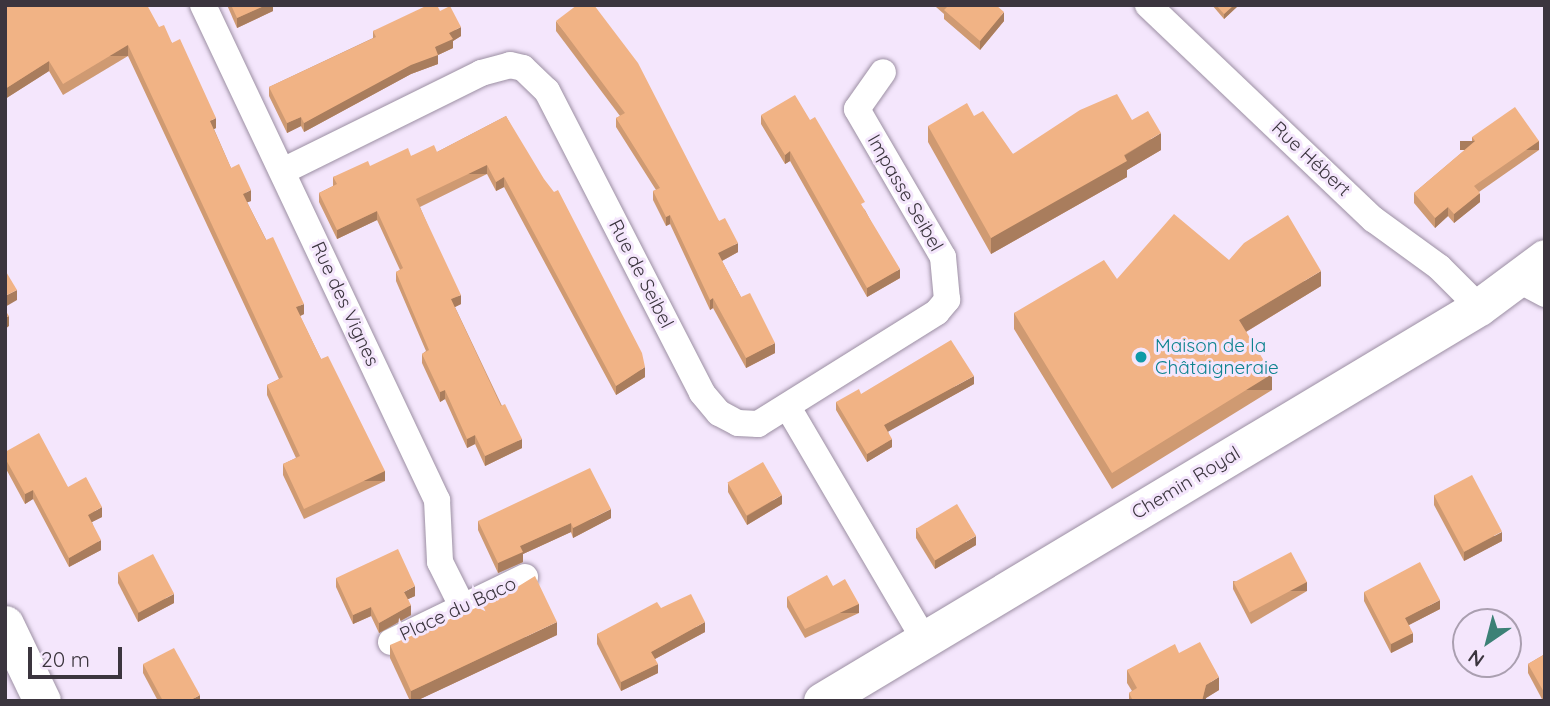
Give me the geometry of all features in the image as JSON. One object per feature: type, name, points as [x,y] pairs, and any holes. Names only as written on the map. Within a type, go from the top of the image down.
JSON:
[{"type":"street","name":"Rue des Vignes","points":[[203,5],[437,500],[440,562],[463,608]]},
{"type":"street","name":"Rue Hébert","points":[[1148,5],[1374,219],[1439,267],[1479,307]]},
{"type":"street","name":"Rue de Seibel","points":[[282,171],[481,73],[510,65],[523,68],[547,91],[702,393],[719,413],[738,423],[758,424],[789,409]]},
{"type":"street","name":"Impasse Seibel","points":[[789,409],[937,312],[947,300],[943,257],[857,109],[883,72]]},
{"type":"street","name":"Chemin Royal","points":[[822,701],[1479,307],[1536,277]]},
{"type":"street","points":[[789,409],[924,639]]},
{"type":"street","name":"Place du Baco","points":[[391,642],[525,578]]},
{"type":"street","points":[[5,624],[42,701]]},
{"type":"building","points":[[5,5],[147,5],[159,27],[164,25],[172,43],[180,39],[216,118],[210,121],[231,168],[239,164],[251,190],[243,194],[266,240],[273,237],[304,304],[296,307],[321,359],[328,356],[385,471],[304,509],[283,464],[300,456],[267,385],[283,377],[128,45],[63,84],[49,61],[5,89]]},
{"type":"building","points":[[231,5],[266,5],[237,18]]},
{"type":"building","points":[[428,5],[437,5],[440,11],[450,6],[461,27],[449,33],[453,39],[435,47],[438,55],[411,65],[304,123],[301,117],[287,123],[269,87],[376,37],[373,31]]},
{"type":"building","points":[[577,5],[594,5],[638,63],[719,221],[725,218],[738,243],[718,253],[741,297],[750,293],[775,343],[746,358],[713,298],[710,300],[670,215],[666,217],[653,191],[660,188],[616,118],[625,113],[556,21]]},
{"type":"building","points":[[945,5],[996,5],[1004,12],[980,41],[944,10],[947,7]]},
{"type":"building","points":[[1216,5],[1234,5],[1224,14]]},
{"type":"building","points":[[1117,94],[1132,120],[1148,111],[1161,133],[1124,155],[1127,161],[991,238],[928,126],[967,103],[974,116],[983,111],[1013,154],[1080,110]]},
{"type":"building","points":[[795,95],[810,120],[815,117],[865,202],[861,204],[900,269],[867,288],[790,151],[785,155],[761,115]]},
{"type":"building","points":[[1515,107],[1539,141],[1474,186],[1480,193],[1454,214],[1448,207],[1435,218],[1414,193],[1475,141],[1472,137]]},
{"type":"building","points":[[506,116],[544,179],[554,192],[558,190],[642,353],[645,367],[616,386],[504,177],[496,182],[487,165],[416,199],[461,295],[451,299],[501,406],[505,404],[522,439],[485,456],[475,435],[467,439],[445,390],[440,392],[422,354],[429,350],[396,272],[403,268],[377,211],[337,230],[319,193],[337,184],[333,177],[368,161],[370,166],[408,148],[411,156],[434,145],[437,152]]},
{"type":"building","name":"Maison de la Châtaigneraie","points":[[1174,214],[1229,260],[1244,243],[1288,215],[1321,271],[1239,320],[1272,374],[1112,473],[1014,313],[1104,260],[1117,279]]},
{"type":"building","points":[[5,270],[17,290],[5,296]]},
{"type":"building","points":[[951,340],[974,376],[884,425],[892,439],[867,454],[836,402],[859,389],[861,394]]},
{"type":"building","points":[[39,433],[68,487],[86,477],[102,507],[88,515],[101,540],[69,558],[33,490],[25,494],[5,458],[5,452]]},
{"type":"building","points":[[763,462],[782,495],[746,515],[727,482]]},
{"type":"building","points":[[590,468],[611,509],[573,528],[571,523],[520,546],[523,552],[498,563],[478,521]]},
{"type":"building","points":[[1472,475],[1502,532],[1464,552],[1434,495]]},
{"type":"building","points":[[957,504],[976,536],[935,560],[916,529]]},
{"type":"building","points":[[398,549],[415,586],[404,592],[411,605],[379,623],[371,607],[353,615],[336,578]]},
{"type":"building","points":[[1291,552],[1307,582],[1250,613],[1234,583]]},
{"type":"building","points":[[153,554],[174,594],[139,613],[118,573]]},
{"type":"building","points":[[1420,562],[1440,600],[1405,618],[1413,633],[1391,644],[1364,592]]},
{"type":"building","points":[[827,575],[833,586],[845,579],[859,604],[805,629],[787,597]]},
{"type":"building","points":[[535,576],[557,622],[411,691],[390,645],[501,597]]},
{"type":"building","points":[[691,594],[705,622],[651,652],[658,664],[621,682],[597,634],[657,602],[661,608]]},
{"type":"building","points":[[1200,642],[1219,677],[1206,685],[1202,701],[1133,701],[1129,693],[1137,688],[1127,670],[1175,644],[1179,653]]},
{"type":"building","points":[[174,648],[200,695],[189,701],[163,701],[143,664]]},
{"type":"building","points":[[1545,654],[1545,694],[1528,664]]},
{"type":"place","name":"Maison de la Châtaigneraie","points":[[1141,357]]}]
